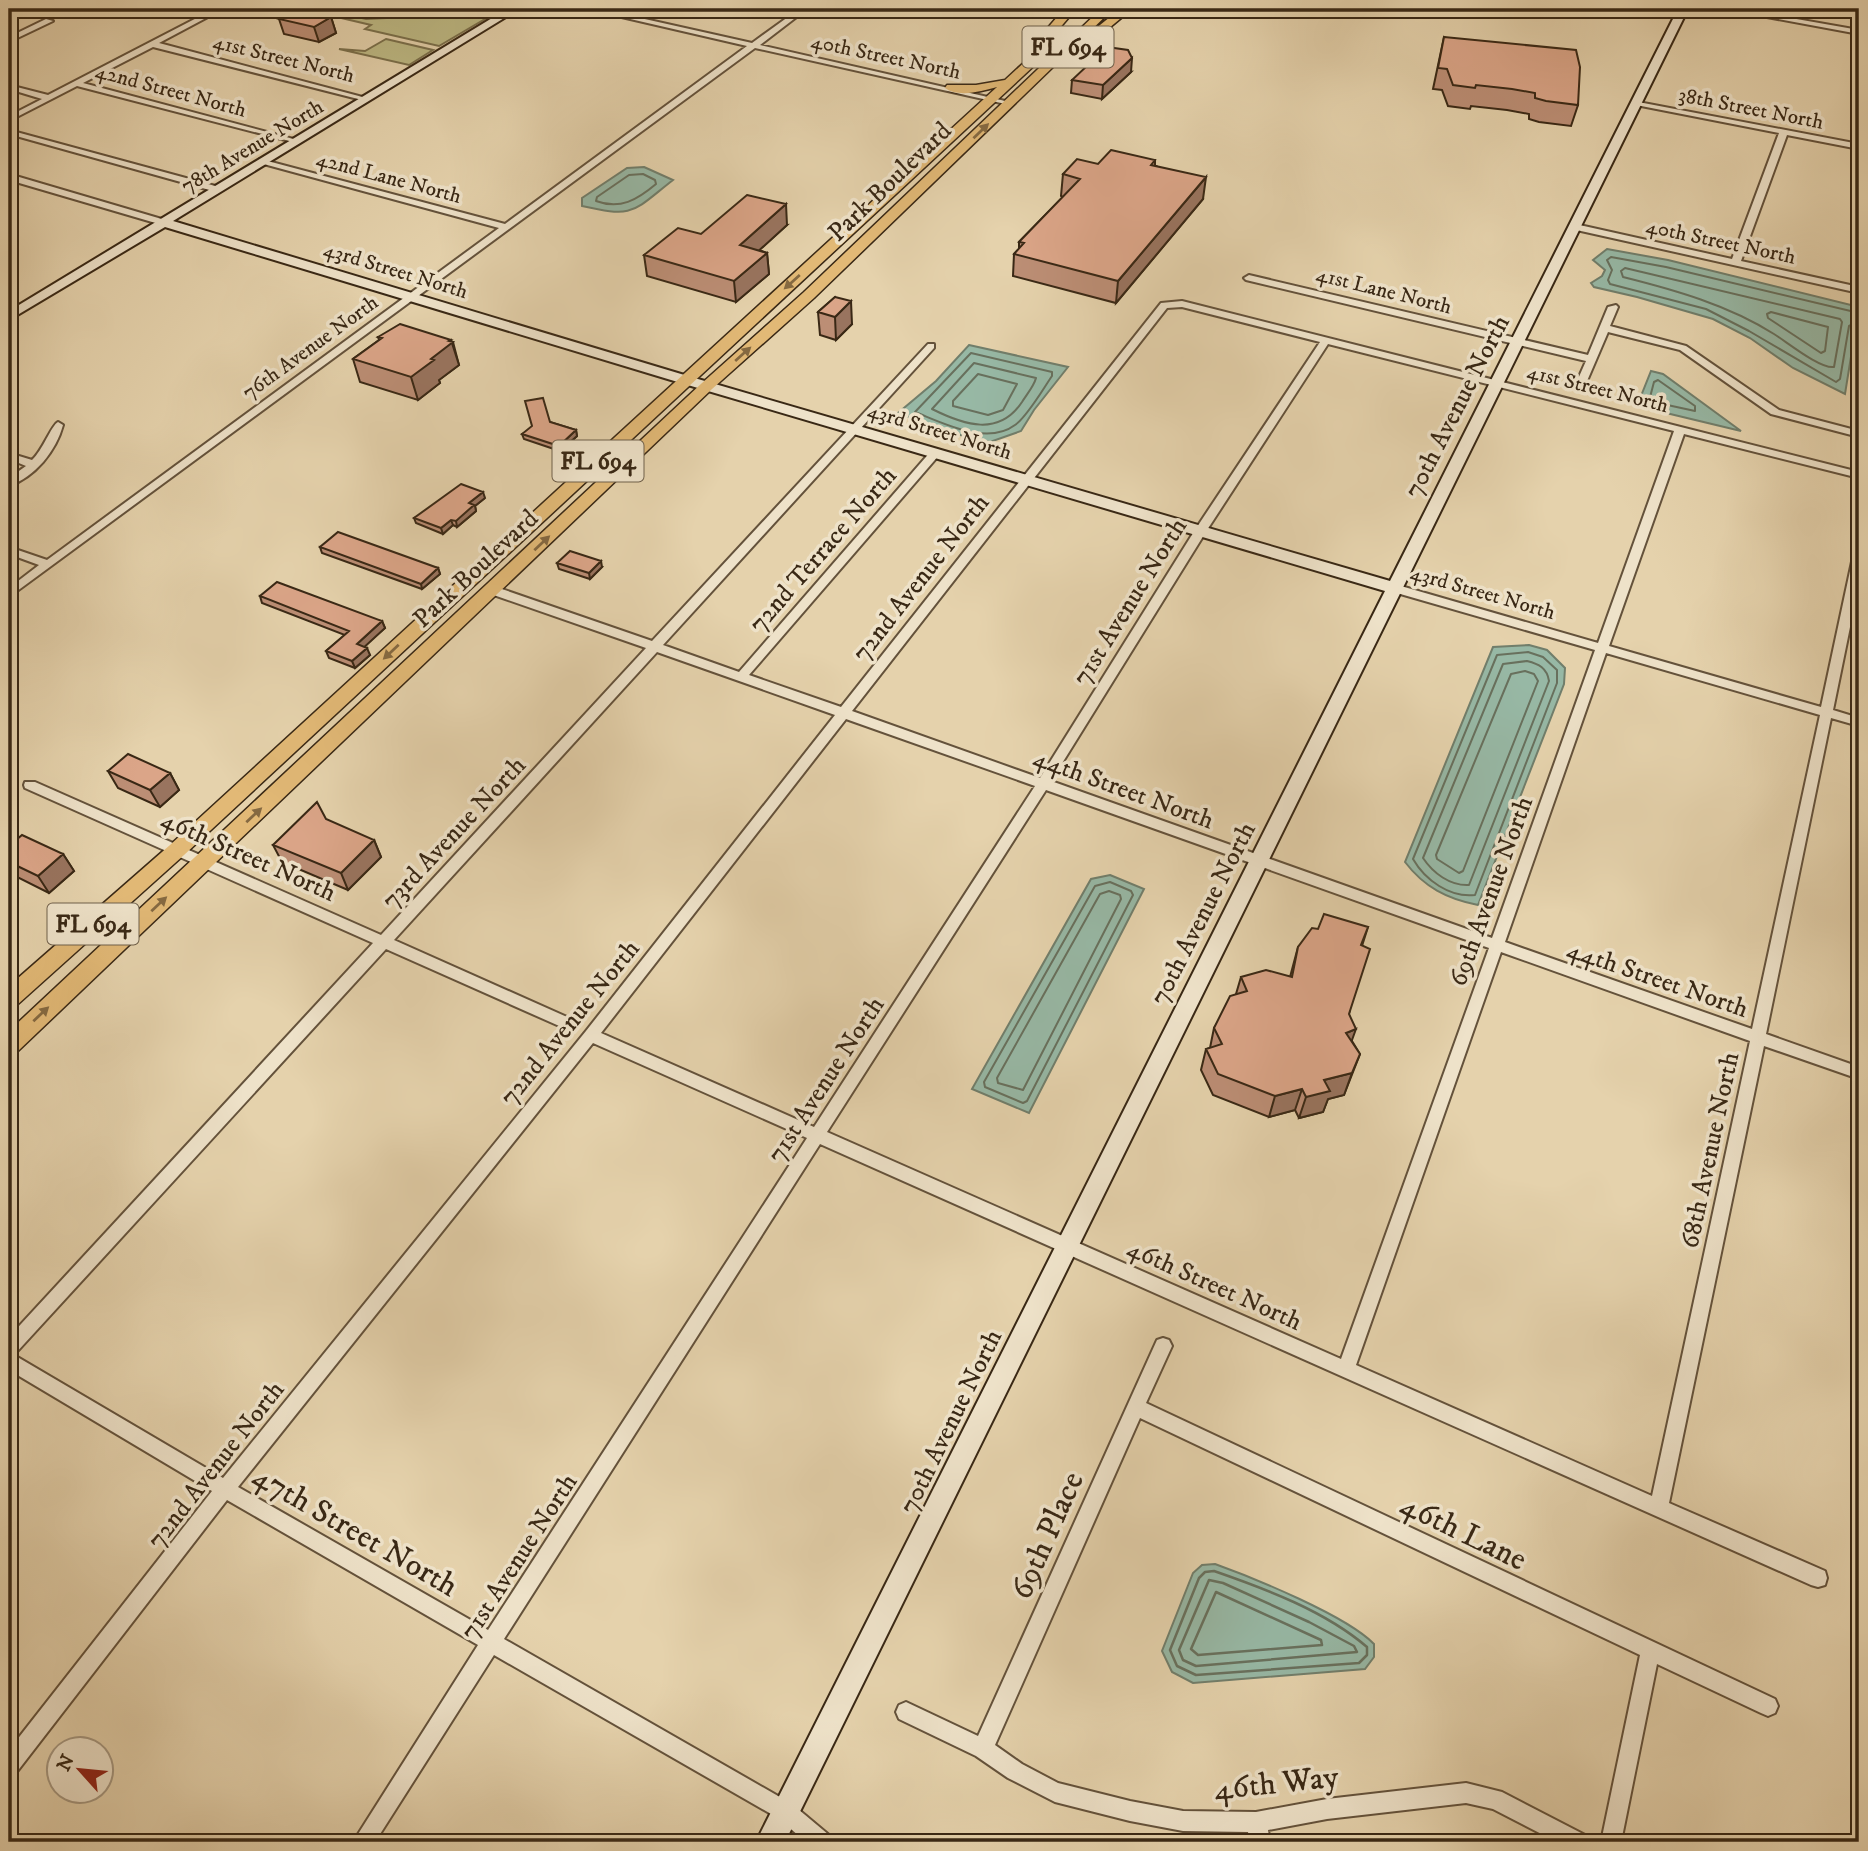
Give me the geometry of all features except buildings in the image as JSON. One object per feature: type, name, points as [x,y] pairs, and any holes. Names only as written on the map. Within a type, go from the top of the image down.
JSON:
[{"type":"main road","points":[[992,99],[993,91],[1070,9]]},
{"type":"main road","name":"FL 694","points":[[992,99],[1090,9]]},
{"type":"main road","name":"FL 694","points":[[1010,103],[1107,9]]},
{"type":"main road","points":[[1028,86],[1126,9]]},
{"type":"main road","points":[[951,88],[976,89],[1001,83]]},
{"type":"main road","name":"Park Boulevard","points":[[9,999],[177,850],[992,99]]},
{"type":"main road","name":"Park Boulevard","points":[[9,1045],[1010,103]]},
{"type":"main road","points":[[878,229],[872,226],[875,217],[930,165],[935,151]]},
{"type":"main road","points":[[809,295],[819,270],[858,232],[859,227],[854,226]]},
{"type":"main road","points":[[492,590],[488,584],[490,576],[509,553],[509,543]]},
{"type":"main road","points":[[425,653],[429,635],[447,614],[447,600]]},
{"type":"street","name":"78th Avenue North","points":[[9,316],[514,9]]},
{"type":"street","name":"40th Street North","points":[[591,9],[1010,103]]},
{"type":"street","name":"76th Avenue North","points":[[9,593],[803,9]]},
{"type":"street","name":"70th Avenue North","points":[[770,1842],[1684,9]]},
{"type":"street","points":[[1728,9],[1859,32]]},
{"type":"street","points":[[9,119],[217,10]]},
{"type":"street","points":[[9,40],[49,21]]},
{"type":"street","name":"41st Street North","points":[[152,44],[366,99]]},
{"type":"street","name":"42nd Street North","points":[[76,83],[297,141]]},
{"type":"street","points":[[9,87],[48,98]]},
{"type":"street","name":"38th Street North","points":[[1636,103],[1859,146]]},
{"type":"street","points":[[9,132],[216,189]]},
{"type":"street","points":[[1736,262],[1784,132]]},
{"type":"street","name":"42nd Lane North","points":[[263,161],[506,227]]},
{"type":"street","name":"43rd Street North","points":[[9,177],[686,380],[1859,722]]},
{"type":"street","name":"40th Street North","points":[[1575,227],[1859,290]]},
{"type":"street","name":"41st Lane North","points":[[1249,278],[1591,359]]},
{"type":"street","name":"41st Street North","points":[[1164,305],[1182,304],[1859,475]]},
{"type":"street","name":"72nd Avenue North","points":[[9,1766],[225,1489],[591,1035],[1164,305]]},
{"type":"street","points":[[1578,388],[1613,307]]},
{"type":"street","points":[[1605,328],[1683,348],[1776,412],[1859,434]]},
{"type":"street","name":"71st Avenue North","points":[[363,1842],[1325,341]]},
{"type":"street","name":"73rd Avenue North","points":[[9,1349],[931,346]]},
{"type":"street","points":[[9,483],[35,465],[54,443],[58,425]]},
{"type":"street","name":"69th Avenue North","points":[[1346,1369],[1680,429]]},
{"type":"street","name":"72nd Terrace North","points":[[742,676],[936,452]]},
{"type":"street","points":[[9,456],[35,465]]},
{"type":"street","points":[[9,550],[47,564]]},
{"type":"street","name":"68th Avenue North","points":[[1658,1507],[1859,557]]},
{"type":"street","name":"44th Street North","points":[[492,590],[742,676],[1859,1073]]},
{"type":"street","name":"46th Street North","points":[[30,785],[562,1021]]},
{"type":"street","name":"46th Street North","points":[[591,1035],[1818,1578]]},
{"type":"street","name":"69th Place","points":[[983,1749],[1163,1346]]},
{"type":"street","name":"47th Street North","points":[[9,1361],[225,1489],[785,1811],[822,1842]]},
{"type":"street","name":"46th Lane","points":[[1136,1407],[1650,1653],[1768,1706]]},
{"type":"street","points":[[1611,1842],[1650,1653]]},
{"type":"street","name":"46th Way","points":[[906,1712],[983,1749],[1015,1771],[1055,1792],[1100,1805],[1258,1832],[1327,1809],[1466,1793],[1495,1799],[1578,1842]]},
{"type":"shaded area","points":[[303,9],[323,9],[366,19],[490,13],[493,9],[502,9],[439,46],[365,29],[371,25]]},
{"type":"shaded area","points":[[386,39],[433,50],[409,65],[339,49],[365,51]]},
{"type":"water","points":[[644,167],[673,180],[632,210],[613,212],[582,206],[582,198],[627,168]]},
{"type":"water","points":[[1607,249],[1668,260],[1859,307],[1845,394],[1793,368],[1750,338],[1713,319],[1594,287],[1591,283],[1602,276],[1605,270],[1593,260]]},
{"type":"water","points":[[969,345],[1068,367],[1021,431],[990,442],[943,431],[898,413],[936,381]]},
{"type":"water","points":[[1651,371],[1663,374],[1741,431],[1637,406]]},
{"type":"water","points":[[1529,645],[1547,650],[1565,668],[1564,684],[1478,905],[1437,891],[1405,862],[1493,647]]},
{"type":"water","points":[[1110,875],[1144,889],[1029,1113],[972,1089],[1091,879]]},
{"type":"water","points":[[1215,1564],[1275,1588],[1343,1622],[1374,1644],[1374,1657],[1365,1669],[1193,1683],[1172,1672],[1162,1651],[1193,1573],[1202,1565]]}]
